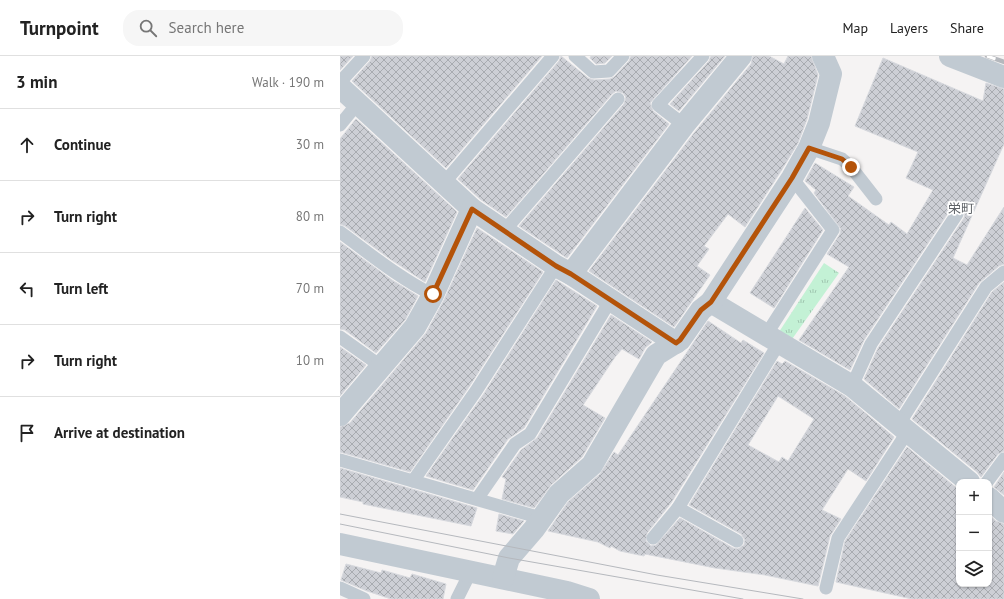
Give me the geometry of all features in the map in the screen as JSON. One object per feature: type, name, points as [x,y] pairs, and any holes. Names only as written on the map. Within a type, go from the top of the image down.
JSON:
[{"type":"street","points":[[564,270],[741,56]]},
{"type":"street","points":[[503,578],[509,558],[559,494],[592,465],[656,355],[680,340],[701,310],[711,302],[792,178],[809,148],[819,123],[831,74],[823,56]]},
{"type":"street","points":[[950,56],[1004,77]]},
{"type":"street","points":[[340,87],[443,184],[472,209],[676,343]]},
{"type":"street","points":[[340,415],[416,327],[433,294],[472,209]]},
{"type":"street","points":[[711,302],[852,386],[965,479]]},
{"type":"street","points":[[992,501],[1004,512]]},
{"type":"street","points":[[341,546],[471,571],[567,592],[589,599]]},
{"type":"lane","points":[[340,82],[364,56]]},
{"type":"lane","points":[[443,184],[553,56]]},
{"type":"lane","points":[[575,56],[593,72],[609,71],[623,56]]},
{"type":"lane","points":[[684,125],[658,105],[703,56]]},
{"type":"lane","points":[[505,230],[618,99]]},
{"type":"lane","points":[[340,125],[358,103]]},
{"type":"lane","points":[[809,148],[842,159],[851,167],[876,200]]},
{"type":"lane","points":[[653,538],[678,508],[833,230],[792,178]]},
{"type":"lane","points":[[852,386],[871,344],[957,214]]},
{"type":"lane","points":[[340,232],[383,264],[419,288],[433,294]]},
{"type":"lane","points":[[413,481],[564,270]]},
{"type":"lane","points":[[826,588],[838,538],[986,287],[1004,272]]},
{"type":"lane","points":[[477,499],[515,444],[530,434],[610,301]]},
{"type":"lane","points":[[340,337],[382,367]]},
{"type":"lane","points":[[989,479],[1004,459]]},
{"type":"lane","points":[[340,460],[541,518]]},
{"type":"lane","points":[[678,508],[737,542]]},
{"type":"lane","points":[[457,599],[471,571]]},
{"type":"lane","points":[[340,588],[364,599]]},
{"type":"green space","points":[[824,263],[839,273],[790,342],[777,335]]},
{"type":"building","points":[[340,56],[353,56],[340,70]]},
{"type":"building","points":[[372,56],[542,56],[446,168],[352,81],[370,61]]},
{"type":"building","points":[[561,56],[588,78],[594,80],[610,79],[614,77],[629,61],[631,56],[692,56],[650,103],[653,111],[669,124],[567,258],[519,226],[624,104],[626,97],[623,93],[616,91],[612,94],[506,217],[480,199],[458,179],[559,61]]},
{"type":"building","points":[[591,56],[612,56],[605,63],[596,64],[590,58]]},
{"type":"building","points":[[711,56],[725,56],[679,111],[670,104],[709,61]]},
{"type":"building","points":[[753,56],[769,56],[784,64],[788,56],[811,56],[818,75],[807,119],[798,143],[745,227],[728,214],[704,246],[709,249],[697,266],[710,275],[674,327],[589,271],[694,133],[751,64]]},
{"type":"building","points":[[883,58],[983,101],[986,83],[1004,89],[1004,144],[953,258],[967,265],[1004,207],[1004,264],[999,266],[979,283],[899,409],[864,379],[878,348],[964,218],[965,214],[962,208],[957,206],[950,210],[864,340],[850,370],[799,340],[849,267],[827,254],[840,234],[841,229],[814,193],[816,190],[805,181],[815,163],[854,187],[848,196],[889,225],[891,222],[907,234],[933,190],[906,178],[918,152],[855,126]]},
{"type":"building","points":[[356,119],[457,212],[425,282],[340,224],[340,139]]},
{"type":"building","points":[[805,208],[823,230],[774,308],[750,293]]},
{"type":"building","points":[[477,228],[543,272],[469,387],[410,472],[340,452],[340,427],[350,423],[426,333],[444,300]]},
{"type":"building","points":[[340,242],[392,280],[418,296],[405,320],[376,353],[345,330],[340,329]]},
{"type":"building","points":[[556,280],[597,306],[524,428],[508,439],[473,490],[426,476],[483,395]]},
{"type":"building","points":[[1004,282],[1004,451],[998,454],[981,477],[977,472],[912,419],[992,292]]},
{"type":"building","points":[[611,315],[652,342],[645,348],[639,359],[622,349],[615,357],[583,405],[605,418],[582,457],[551,485],[534,508],[502,499],[506,479],[502,477],[521,450],[537,438]]},
{"type":"building","points":[[708,321],[741,343],[743,340],[764,353],[671,503],[647,533],[646,541],[651,546],[656,545],[680,518],[733,548],[738,549],[744,545],[745,540],[741,534],[689,505],[777,361],[782,364],[785,361],[845,396],[894,437],[866,481],[848,469],[822,510],[841,519],[830,536],[818,586],[645,554],[644,556],[620,551],[611,546],[610,548],[598,542],[548,531],[568,502],[600,474],[614,452],[618,455]],"holes":[[[778,396],[814,419],[788,461],[782,457],[779,462],[748,445]]]},
{"type":"building","points":[[340,347],[366,365],[340,396]]},
{"type":"building","points":[[907,447],[956,488],[956,587],[992,587],[992,518],[1004,524],[1004,599],[912,599],[836,582],[845,541]]},
{"type":"building","points":[[340,468],[477,508],[471,526],[363,504],[363,502],[340,497]]},
{"type":"building","points":[[1004,472],[1004,495],[994,487]]},
{"type":"building","points":[[499,514],[524,521],[513,534],[496,531]]},
{"type":"building","points":[[346,564],[381,573],[382,570],[410,578],[412,574],[446,584],[443,599],[391,599],[367,591],[341,580]]},
{"type":"tram line","points":[[340,514],[657,575],[803,599]]},
{"type":"tram line","points":[[340,524],[509,558],[743,599]]},
{"type":"railway","points":[[987,56],[1004,62]]},
{"type":"district","name":"栄町","points":[[961,208]]},
{"type":"route","points":[[433,294],[472,209],[556,266],[571,274],[676,343],[680,340],[701,310],[711,302],[792,178],[809,148],[842,159],[851,167]]}]
